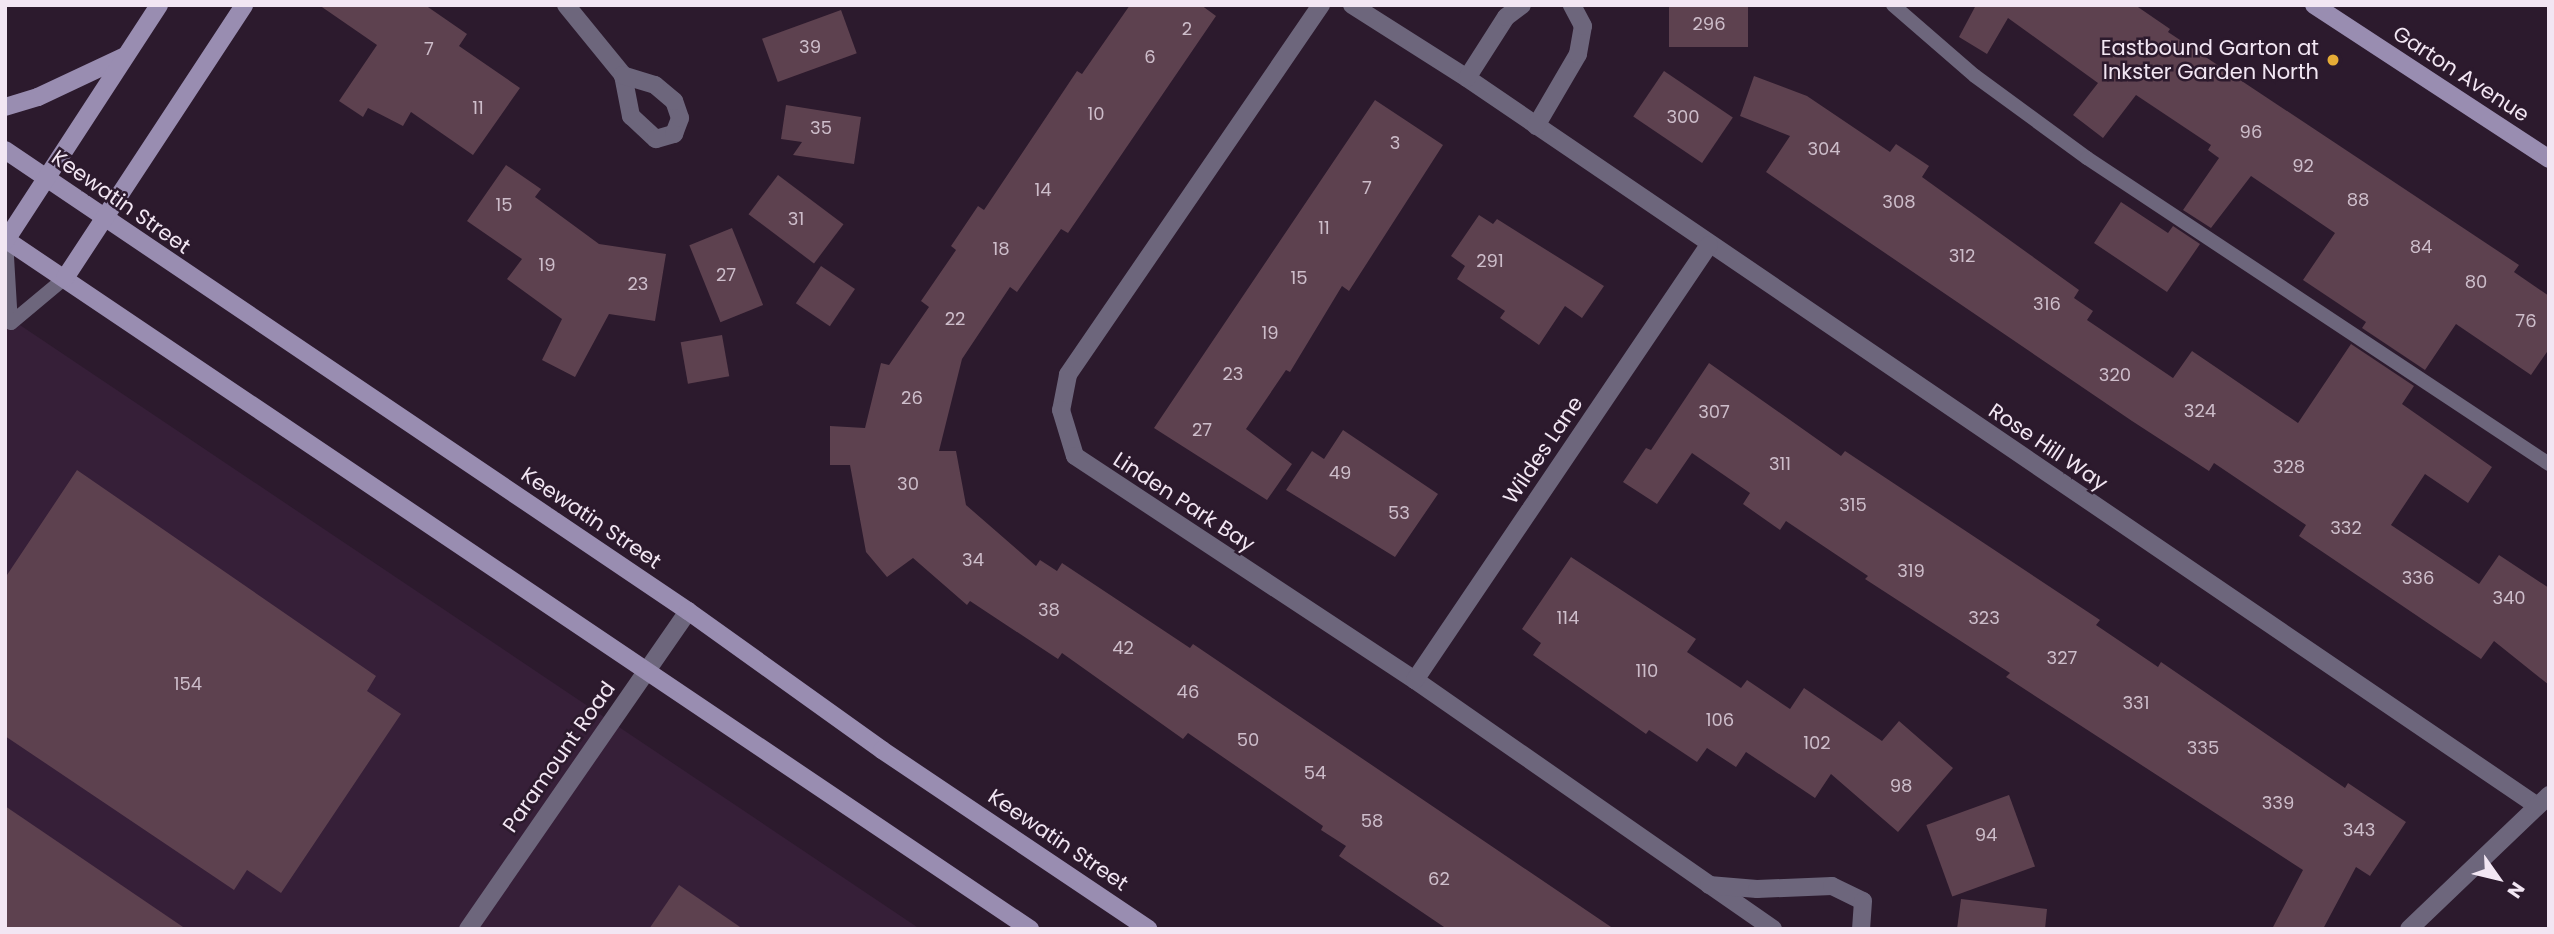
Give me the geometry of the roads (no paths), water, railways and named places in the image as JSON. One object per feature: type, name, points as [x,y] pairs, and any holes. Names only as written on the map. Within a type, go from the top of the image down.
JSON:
[{"type":"street","points":[[159,5],[6,240],[648,669],[1030,929]]},
{"type":"street","points":[[65,278],[244,5]]},
{"type":"street","points":[[566,5],[623,75]]},
{"type":"street","name":"Linden Park Bay","points":[[1321,5],[1068,375],[1061,410],[1075,456],[1415,680],[1773,929]]},
{"type":"street","name":"Rose Hill Way","points":[[1352,5],[1467,78],[1709,245],[2542,800]]},
{"type":"street","points":[[1467,78],[1506,17],[1522,5]]},
{"type":"street","points":[[1536,126],[1578,54],[1583,26],[1572,5]]},
{"type":"street","name":"Garton Avenue","points":[[2314,5],[2549,159]]},
{"type":"street","points":[[5,107],[38,97],[125,56]]},
{"type":"street","name":"Keewatin Street","points":[[5,150],[103,219],[688,611],[882,750],[1148,929]]},
{"type":"street","name":"Wildes Lane","points":[[1415,680],[1709,245]]},
{"type":"street","name":"Paramount Road","points":[[468,929],[688,611]]},
{"type":"street","points":[[2409,929],[2542,800]]},
{"type":"street","points":[[1709,885],[1757,889],[1832,886],[1863,901],[1861,929]]},
{"type":"lane","points":[[1893,5],[1975,76],[2087,158],[2549,464]]},
{"type":"lane","points":[[6,240],[8,330]]},
{"type":"lane","points":[[8,330],[65,278]]},
{"type":"place","name":"Eastbound Garton at Inkster Garden North","points":[[2333,60]]}]
